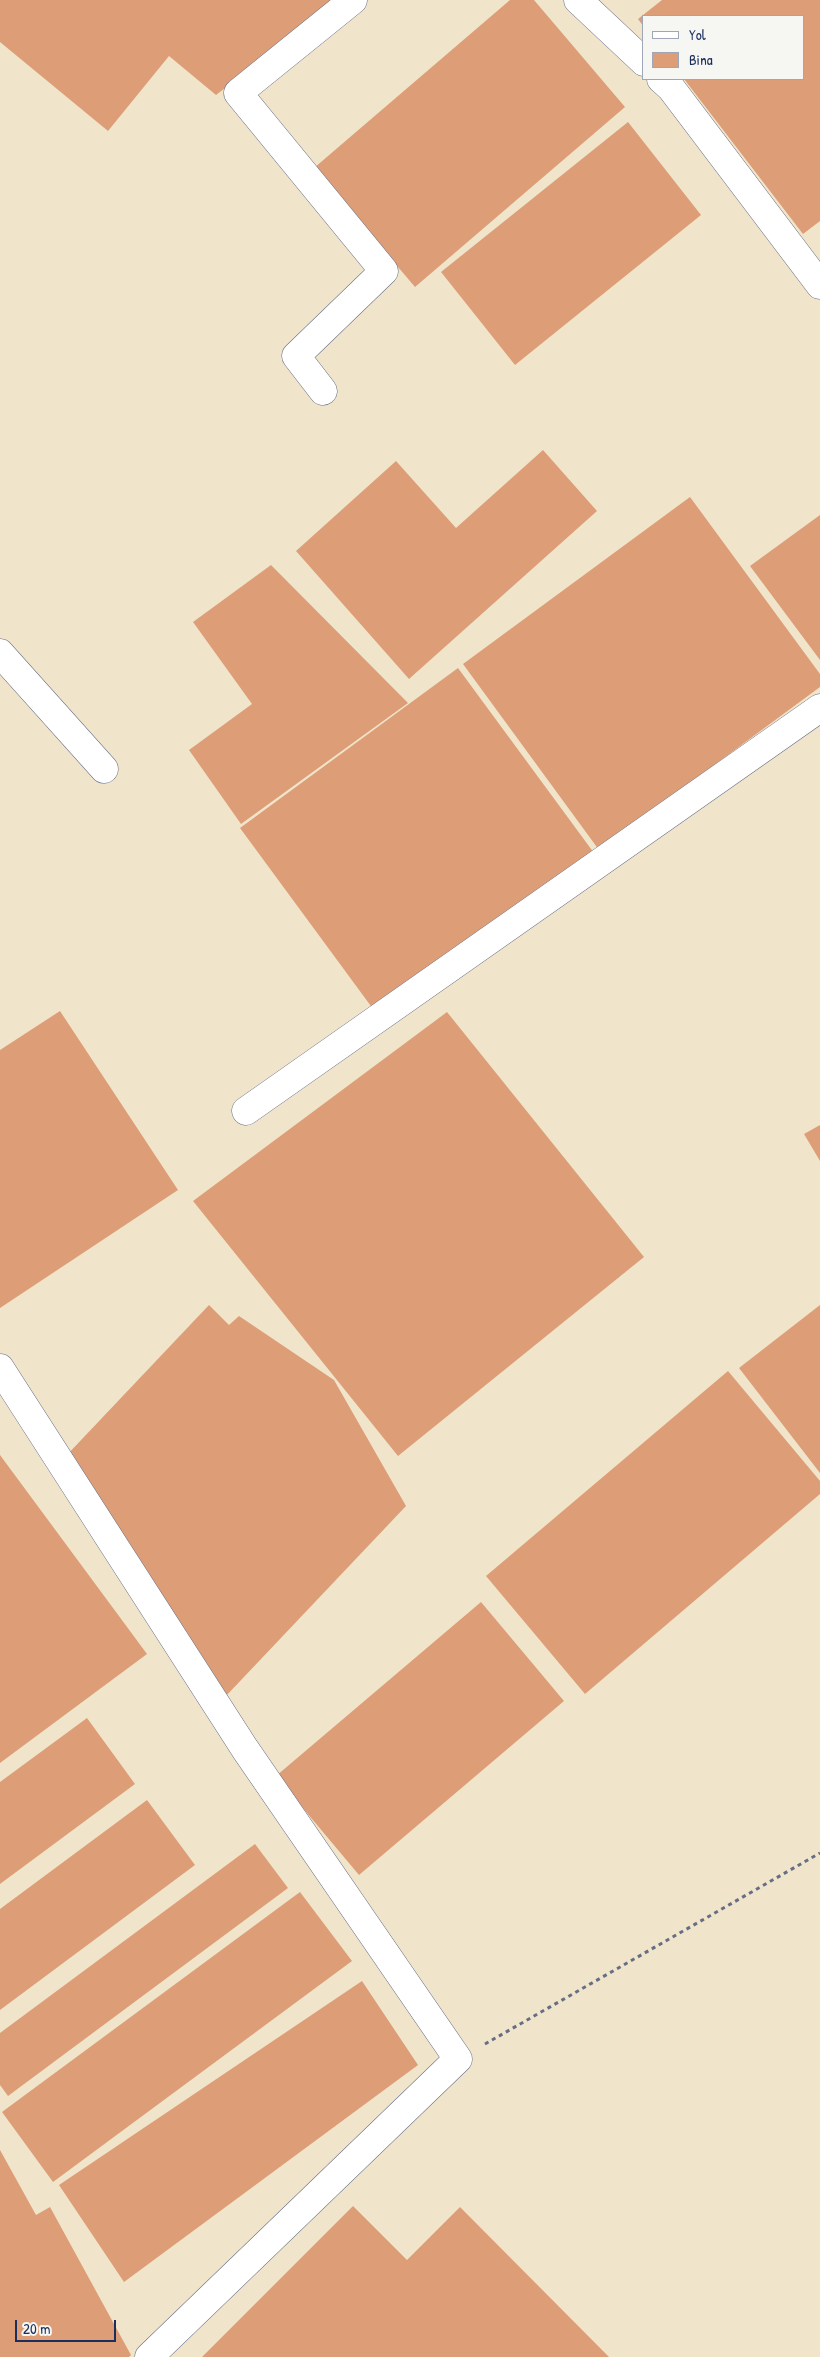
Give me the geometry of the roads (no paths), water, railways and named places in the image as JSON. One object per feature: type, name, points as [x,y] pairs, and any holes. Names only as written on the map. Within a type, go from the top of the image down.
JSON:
[{"type":"street","points":[[323,391],[296,356],[384,271],[238,93],[353,0]]},
{"type":"street","points":[[578,0],[642,60]]},
{"type":"street","points":[[662,80],[671,88],[820,285]]},
{"type":"street","points":[[0,653],[104,769]]},
{"type":"street","points":[[246,1111],[820,708]]},
{"type":"street","points":[[0,1368],[244,1749],[458,2059],[149,2357]]}]
